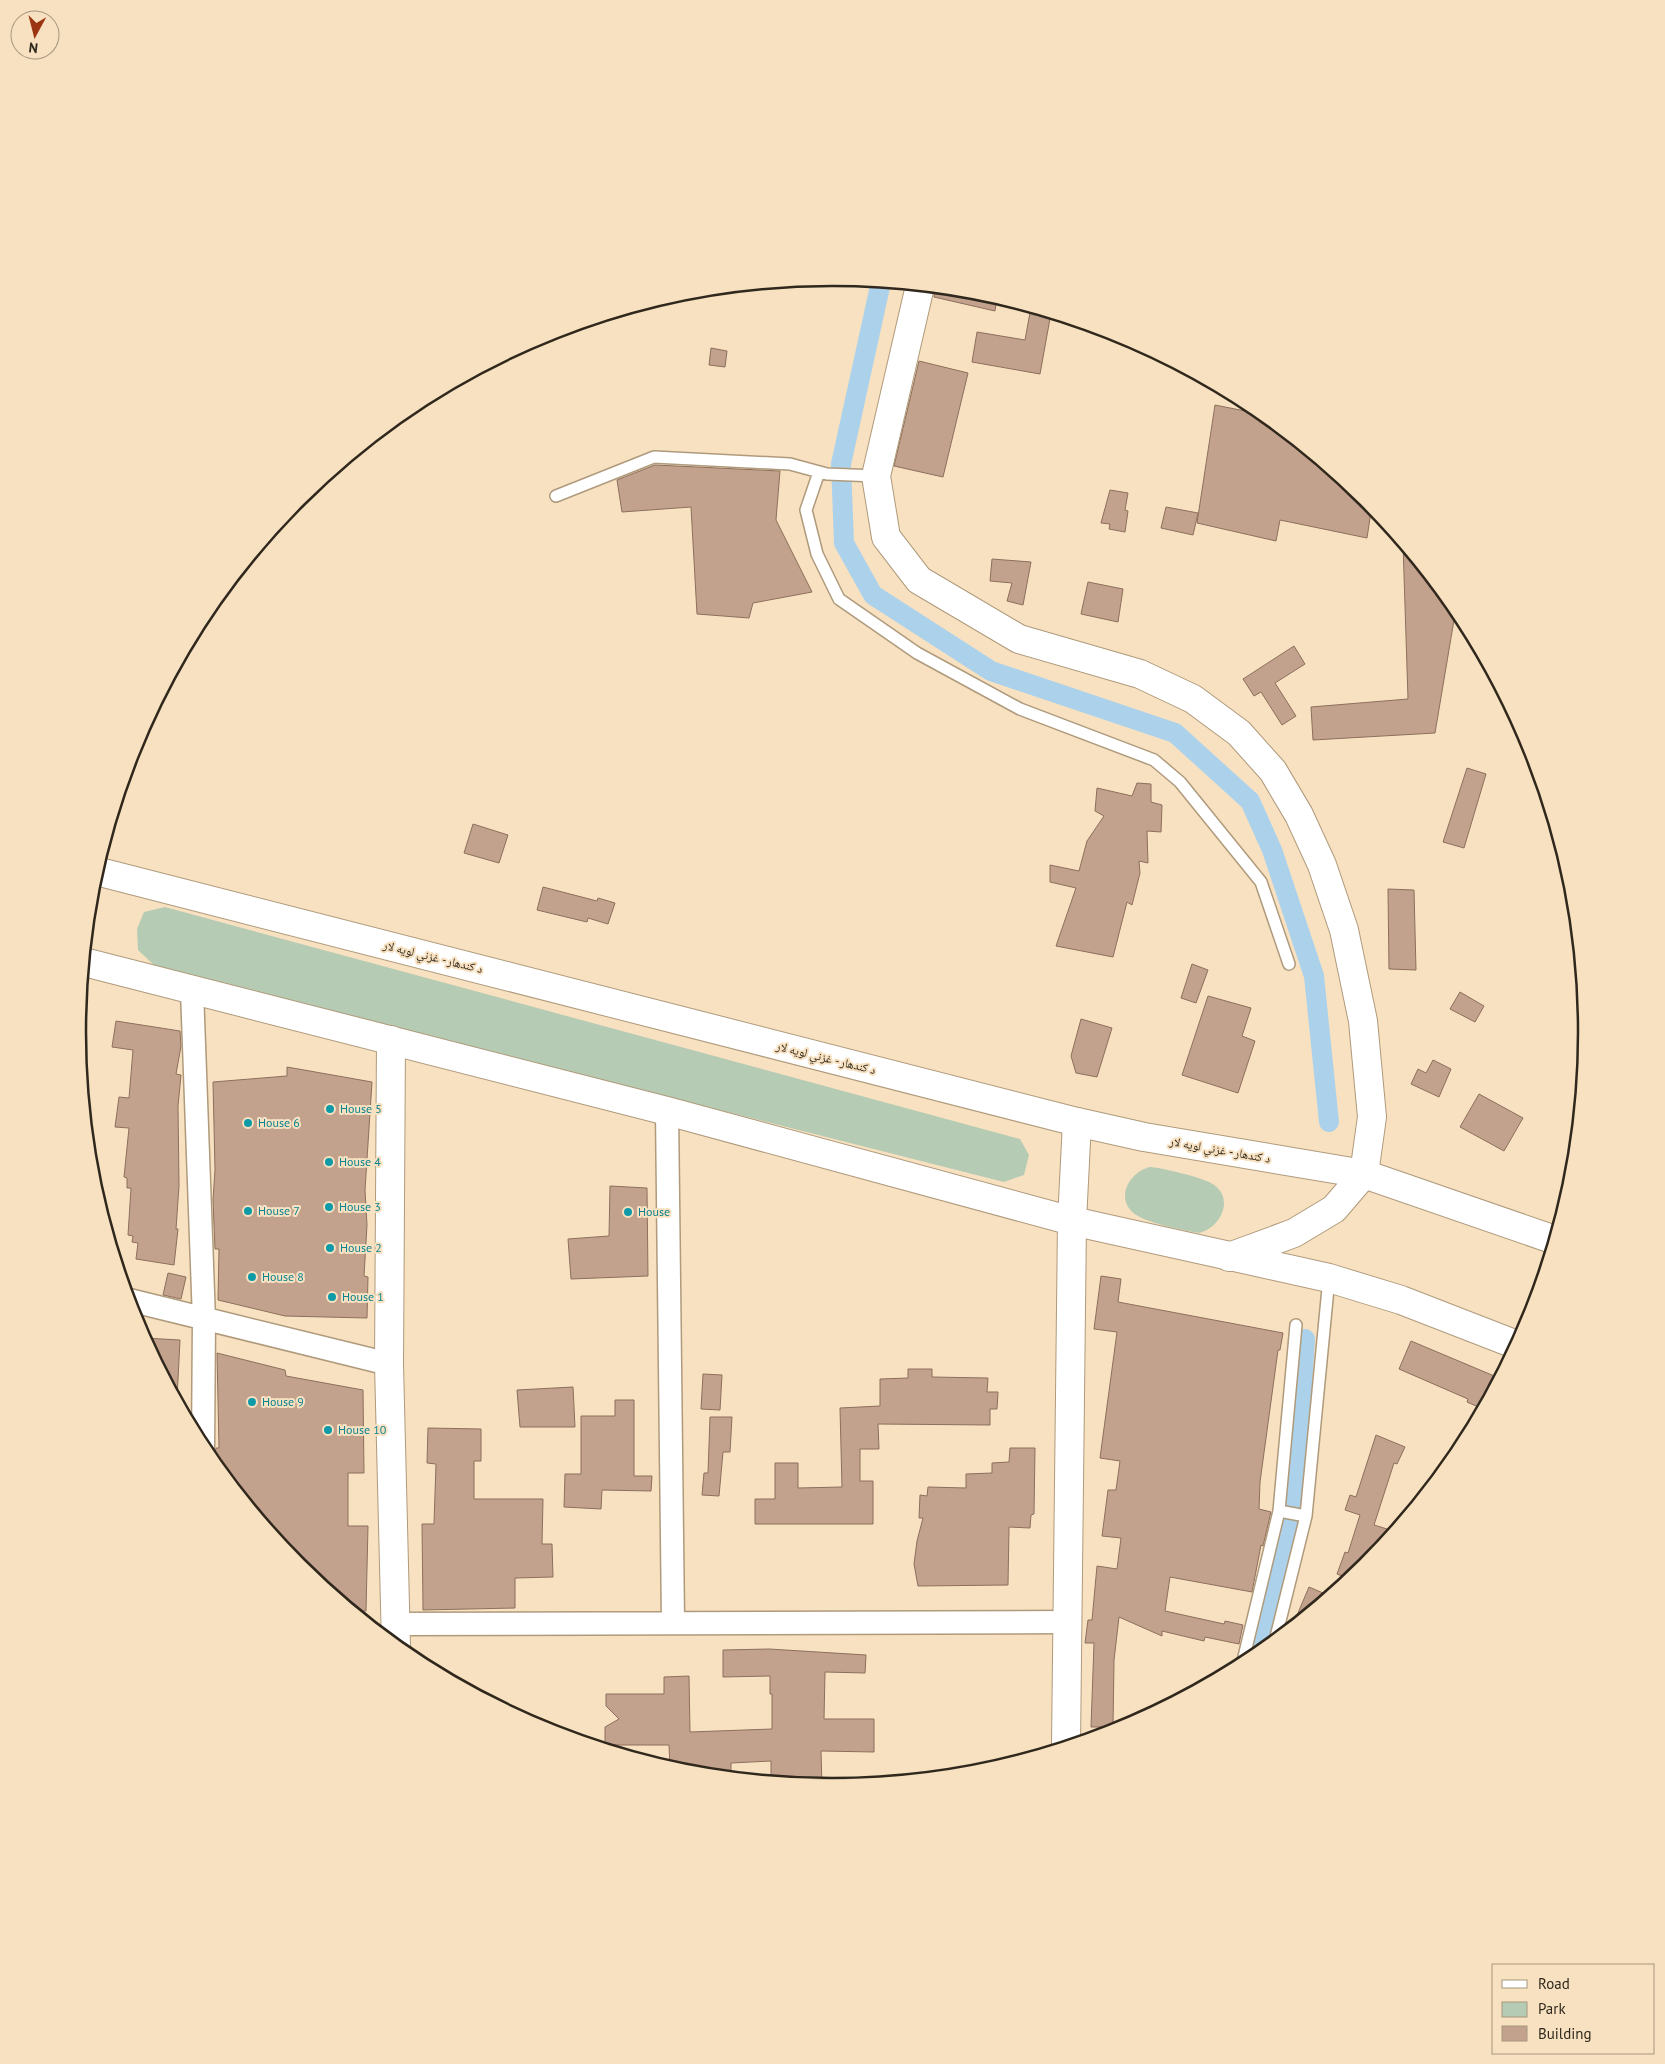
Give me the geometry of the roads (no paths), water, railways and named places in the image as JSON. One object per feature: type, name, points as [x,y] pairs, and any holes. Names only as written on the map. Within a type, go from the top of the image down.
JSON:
[{"type":"main road","points":[[919,291],[865,476],[886,537],[919,580],[1020,639],[1140,674],[1193,699],[1240,733],[1273,771],[1299,815],[1322,865],[1344,930],[1363,1021],[1372,1117],[1364,1174],[1334,1209],[1294,1233],[1229,1257]]},
{"type":"main road","name":"د کندهار - غزني لويه لار","points":[[104,873],[1077,1122],[1144,1137],[1364,1174],[1549,1238]]},
{"type":"main road","points":[[90,964],[667,1111],[1072,1221],[1329,1278],[1401,1300],[1510,1343]]},
{"type":"main road","points":[[391,1040],[389,1364],[396,1635]]},
{"type":"main road","points":[[1066,1741],[1072,1221],[1077,1122]]},
{"type":"street","points":[[192,990],[204,1320],[203,1433]]},
{"type":"street","points":[[667,1111],[673,1622]]},
{"type":"street","points":[[137,1302],[389,1364]]},
{"type":"street","points":[[396,1635],[673,1622],[1066,1622]]},
{"type":"lane","points":[[556,496],[654,457],[790,464],[823,473],[865,476]]},
{"type":"lane","points":[[823,473],[806,510],[817,554],[838,599],[917,653],[1020,709],[1154,760],[1180,782],[1261,882],[1289,964]]},
{"type":"lane","points":[[1278,1631],[1306,1516],[1329,1278]]},
{"type":"lane","points":[[1245,1653],[1279,1511],[1296,1325]]},
{"type":"lane","points":[[1279,1511],[1306,1516]]},
{"type":"waterway","points":[[880,287],[841,464],[844,543],[873,595],[991,671],[1175,733],[1250,801],[1272,850],[1314,976],[1329,1122]]},
{"type":"waterway","points":[[1260,1643],[1295,1494],[1305,1339]]},
{"type":"place","name":"House 5","points":[[330,1109]]},
{"type":"place","name":"House 6","points":[[248,1123]]},
{"type":"place","name":"House 4","points":[[329,1162]]},
{"type":"place","name":"House 3","points":[[329,1207]]},
{"type":"place","name":"House 7","points":[[248,1211]]},
{"type":"place","name":"House","points":[[628,1212]]},
{"type":"place","name":"House 2","points":[[330,1248]]},
{"type":"place","name":"House 8","points":[[252,1277]]},
{"type":"place","name":"House 1","points":[[332,1297]]},
{"type":"place","name":"House 9","points":[[252,1402]]},
{"type":"place","name":"House 10","points":[[328,1430]]}]
